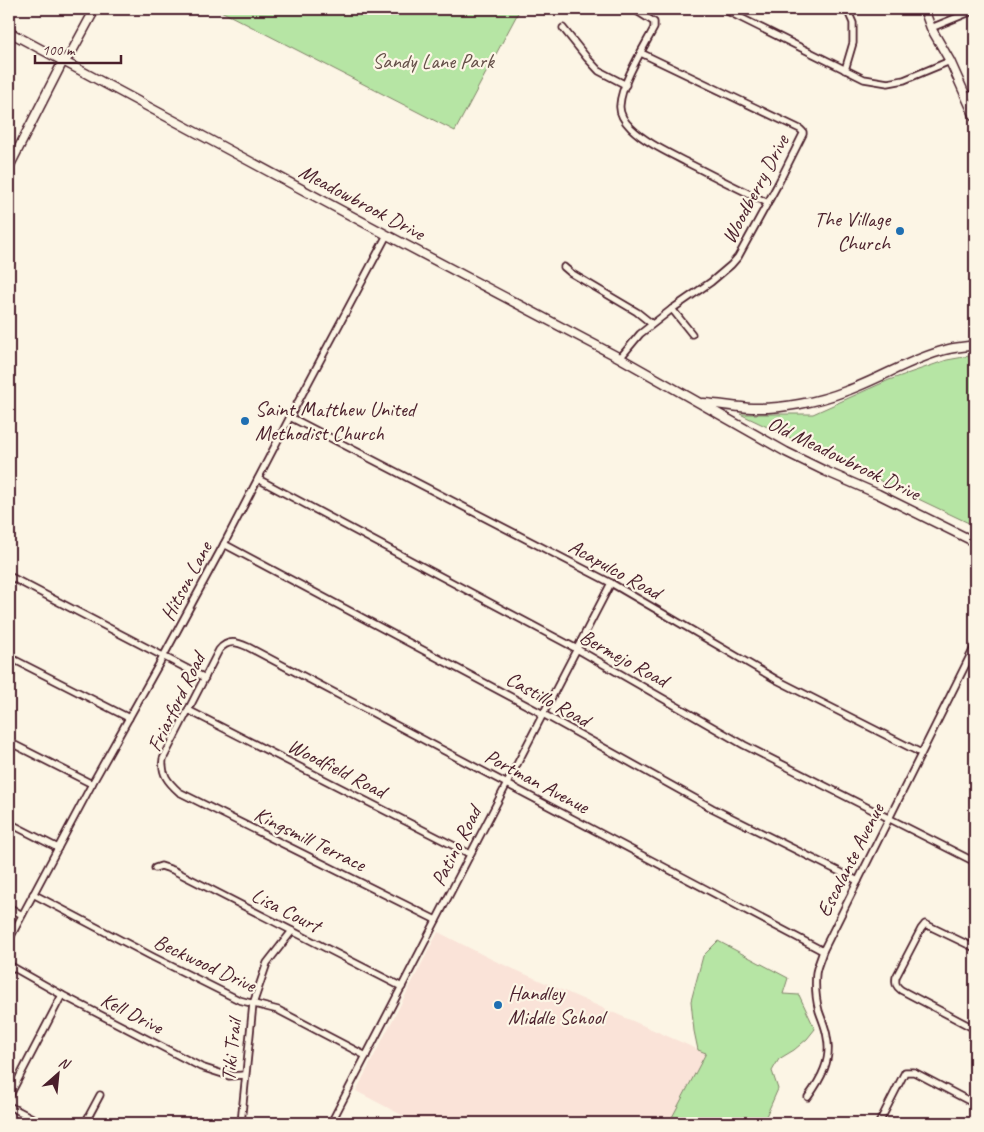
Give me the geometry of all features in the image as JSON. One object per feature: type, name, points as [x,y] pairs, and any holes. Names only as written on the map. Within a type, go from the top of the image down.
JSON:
[{"type":"main road","points":[[9,167],[12,153],[63,61],[70,55],[95,9]]},
{"type":"main road","points":[[924,9],[931,28],[950,61],[975,117]]},
{"type":"main road","name":"Meadowbrook Drive","points":[[9,32],[620,358],[698,402]]},
{"type":"main road","points":[[698,402],[754,408],[777,407],[815,401],[852,389],[929,355],[975,345]]},
{"type":"main road","name":"Old Meadowbrook Drive","points":[[698,402],[817,468],[878,494],[975,542]]},
{"type":"street","points":[[635,9],[654,22],[654,28],[626,85],[620,104],[621,115],[631,129],[668,153],[768,204]]},
{"type":"street","points":[[723,9],[864,79],[888,83],[904,80],[950,61]]},
{"type":"street","points":[[844,70],[853,43],[853,23],[847,9]]},
{"type":"street","points":[[931,28],[975,10]]},
{"type":"street","points":[[563,28],[599,71],[626,85]]},
{"type":"street","name":"Woodberry Drive","points":[[620,358],[640,334],[711,282],[738,257],[768,204],[803,134],[800,129],[641,53]]},
{"type":"street","points":[[966,98],[975,93]]},
{"type":"street","name":"Hitson Lane","points":[[9,940],[224,544],[387,235]]},
{"type":"street","points":[[564,267],[652,324]]},
{"type":"street","points":[[672,309],[692,334]]},
{"type":"street","name":"Acapulco Road","points":[[290,417],[611,583],[777,680],[921,754]]},
{"type":"street","name":"Bermejo Road","points":[[258,479],[576,649],[744,744],[975,862]]},
{"type":"street","name":"Castillo Road","points":[[224,544],[543,714],[712,808],[858,881]]},
{"type":"street","points":[[9,576],[205,678]]},
{"type":"street","name":"Patino Road","points":[[331,1123],[611,583]]},
{"type":"street","name":"Friarford Road","points":[[171,785],[165,777],[163,760],[219,650],[227,643],[234,643]]},
{"type":"street","name":"Portman Avenue","points":[[234,643],[248,647],[823,951]]},
{"type":"street","name":"Escalante Avenue","points":[[808,1097],[819,1082],[826,1066],[828,1054],[828,1038],[818,1008],[816,988],[816,972],[823,951],[975,646]]},
{"type":"street","points":[[9,657],[129,718]]},
{"type":"street","name":"Woodfield Road","points":[[188,710],[470,854]]},
{"type":"street","points":[[9,742],[92,784]]},
{"type":"street","name":"Kingsmill Terrace","points":[[171,785],[178,792],[436,920]]},
{"type":"street","points":[[9,823],[58,848]]},
{"type":"street","name":"Lisa Court","points":[[155,868],[161,866],[173,870],[402,987]]},
{"type":"street","name":"Beckwood Drive","points":[[33,894],[154,958],[239,1000],[278,1010],[366,1056]]},
{"type":"street","points":[[9,907],[22,915]]},
{"type":"street","points":[[975,948],[925,924],[895,982],[896,986],[901,990],[975,1029]]},
{"type":"street","name":"Tiki Trail","points":[[240,1123],[253,1004],[267,963],[292,931]]},
{"type":"street","name":"Kell Drive","points":[[9,965],[62,995],[202,1067],[229,1076],[245,1075]]},
{"type":"street","points":[[9,1096],[62,995]]},
{"type":"street","points":[[879,1123],[905,1072],[914,1072],[975,1104]]},
{"type":"street","points":[[85,1123],[100,1095]]},
{"type":"street","points":[[9,1106],[42,1123]]},
{"type":"shaded area","name":"Handley Middle School","points":[[438,932],[493,960],[706,1053],[669,1123],[417,1123],[356,1091]]},
{"type":"green space","name":"Sandy Lane Park","points":[[217,9],[520,9],[455,131]]},
{"type":"green space","points":[[975,355],[975,526],[740,414],[813,414],[889,380],[947,360]]},
{"type":"green space","points":[[718,941],[788,978],[783,994],[799,995],[815,1029],[794,1050],[779,1059],[772,1071],[778,1089],[763,1123],[669,1123],[706,1053],[698,1050],[691,1001],[703,956]]},
{"type":"place","name":"The Village Church","points":[[900,231]]},
{"type":"place","name":"Saint Matthew United Methodist Church","points":[[245,421]]},
{"type":"place","name":"Handley Middle School","points":[[498,1005]]}]
